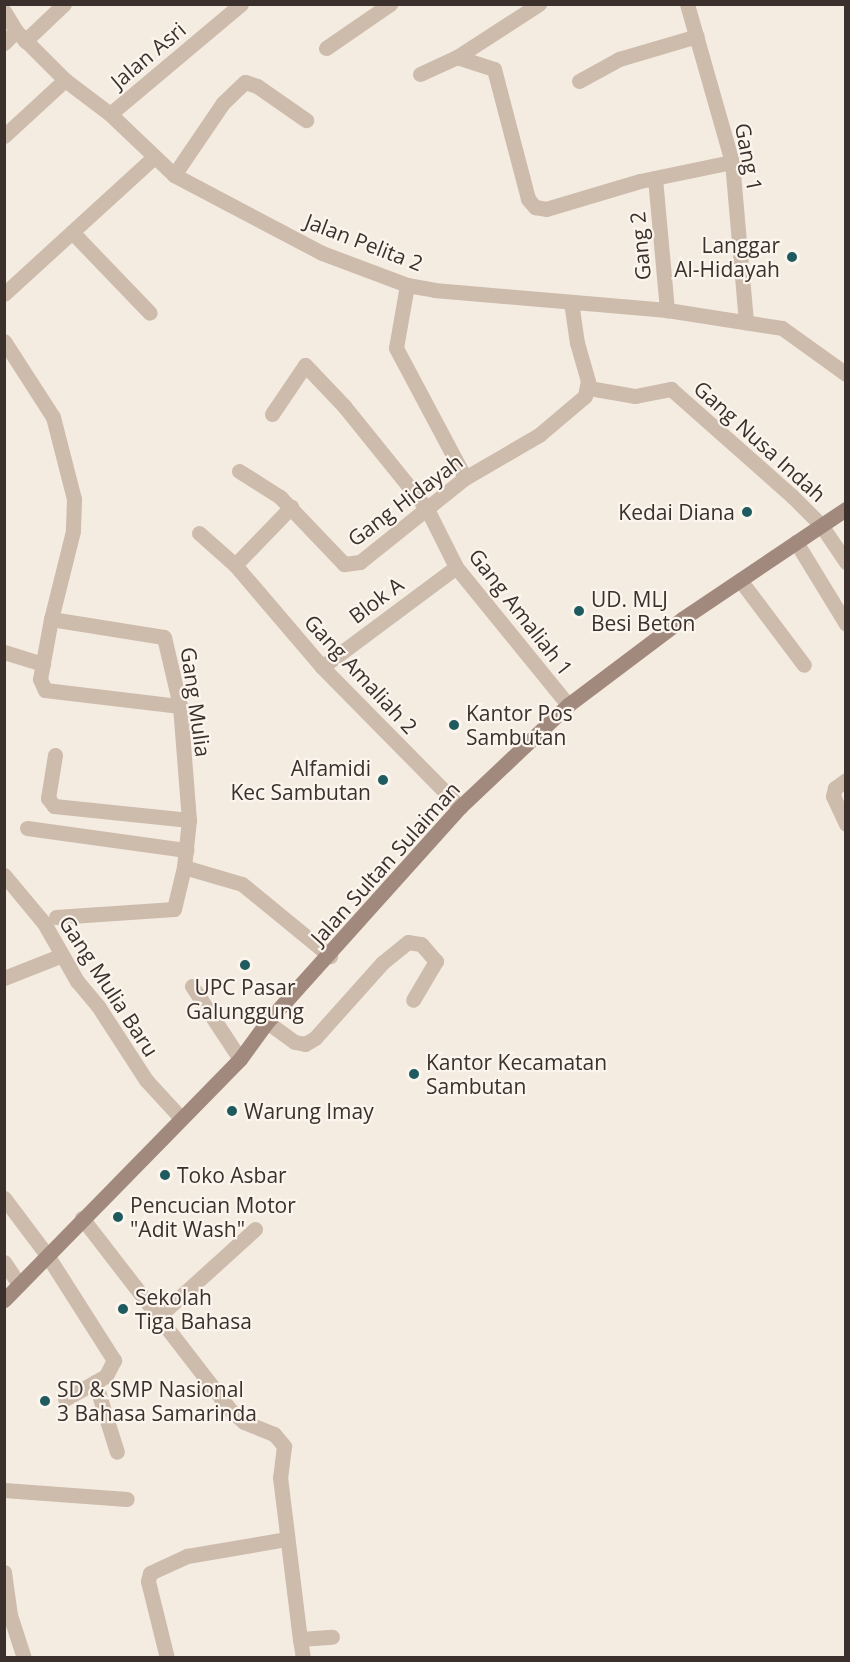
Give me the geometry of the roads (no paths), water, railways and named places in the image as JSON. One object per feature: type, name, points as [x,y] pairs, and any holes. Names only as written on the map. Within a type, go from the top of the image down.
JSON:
[{"type":"main road","name":"Jalan Sultan Sulaiman","points":[[4,1300],[240,1059],[267,1022],[330,956],[460,807],[568,705],[740,580],[846,509]]},
{"type":"street","points":[[4,43],[20,36],[64,4]]},
{"type":"street","name":"Jalan Asri","points":[[110,114],[241,4]]},
{"type":"street","points":[[326,48],[390,4]]},
{"type":"street","name":"Gang 1","points":[[687,4],[732,162],[746,322]]},
{"type":"street","points":[[420,74],[457,57],[530,6]]},
{"type":"street","name":"Jalan Pelita 2","points":[[4,11],[20,36],[65,80],[110,114],[174,175],[322,253],[406,285],[667,310],[782,328],[846,374]]},
{"type":"street","points":[[579,81],[619,59],[697,36]]},
{"type":"street","points":[[457,57],[494,69],[532,205],[546,209],[655,178],[732,162]]},
{"type":"street","points":[[4,136],[65,80]]},
{"type":"street","points":[[174,175],[223,103],[245,82],[257,86],[306,120]]},
{"type":"street","points":[[4,294],[154,157]]},
{"type":"street","name":"Gang 2","points":[[655,178],[667,310]]},
{"type":"street","points":[[72,232],[150,313]]},
{"type":"street","points":[[406,285],[396,348],[465,478]]},
{"type":"street","points":[[571,302],[589,388]]},
{"type":"street","points":[[4,341],[53,417],[74,500],[73,531],[51,619],[41,684],[53,693],[180,706]]},
{"type":"street","name":"Gang Amaliah 1","points":[[272,414],[305,364],[344,406],[427,509],[456,567],[568,705]]},
{"type":"street","name":"Gang Hidayah","points":[[239,471],[267,486],[291,507],[348,566],[360,562],[465,478],[539,435],[585,396],[589,388]]},
{"type":"street","name":"Gang Nusa Indah","points":[[589,388],[635,396],[671,388],[821,525],[846,561]]},
{"type":"street","points":[[235,565],[291,507]]},
{"type":"street","name":"Gang Amaliah 2","points":[[199,533],[235,565],[322,667],[460,807]]},
{"type":"street","points":[[796,542],[846,624]]},
{"type":"street","name":"Blok A","points":[[322,667],[456,567]]},
{"type":"street","points":[[740,580],[804,665]]},
{"type":"street","name":"Gang Mulia","points":[[51,619],[160,634],[168,646],[180,706],[189,820],[184,867],[174,909],[53,919]]},
{"type":"street","points":[[4,652],[43,664]]},
{"type":"street","points":[[55,755],[48,798],[54,807],[189,820]]},
{"type":"street","points":[[846,780],[835,788],[833,795],[846,824]]},
{"type":"street","points":[[27,828],[186,850]]},
{"type":"street","points":[[184,867],[242,884],[330,956]]},
{"type":"street","name":"Gang Mulia Baru","points":[[4,875],[53,919],[62,955],[146,1080],[182,1118]]},
{"type":"street","points":[[267,1022],[295,1042],[306,1044],[315,1038],[382,963],[408,942],[421,944],[436,961],[429,980],[413,1000]]},
{"type":"street","points":[[4,978],[62,955]]},
{"type":"street","points":[[192,986],[240,1059]]},
{"type":"street","points":[[4,1198],[47,1255],[114,1360],[110,1371],[65,1399]]},
{"type":"street","points":[[82,1218],[231,1411],[244,1422],[274,1434],[284,1446],[280,1477],[286,1539],[303,1658]]},
{"type":"street","points":[[158,1317],[255,1229]]},
{"type":"street","points":[[4,1262],[19,1284]]},
{"type":"street","points":[[95,1382],[117,1452]]},
{"type":"street","points":[[4,1490],[127,1499]]},
{"type":"street","points":[[167,1658],[147,1581],[150,1573],[187,1556],[286,1539]]},
{"type":"street","points":[[4,1572],[8,1616],[24,1658]]},
{"type":"street","points":[[300,1639],[332,1637]]},
{"type":"place","name":"Langgar Al-Hidayah","points":[[792,257]]},
{"type":"place","name":"Kedai Diana","points":[[747,512]]},
{"type":"place","name":"UD. MLJ Besi Beton","points":[[579,611]]},
{"type":"place","name":"Kantor Pos Sambutan","points":[[454,725]]},
{"type":"place","name":"Alfamidi Kec Sambutan","points":[[383,780]]},
{"type":"place","name":"UPC Pasar Galunggung","points":[[245,965]]},
{"type":"place","name":"Kantor Kecamatan Sambutan","points":[[414,1074]]},
{"type":"place","name":"Warung Imay","points":[[232,1111]]},
{"type":"place","name":"Toko Asbar","points":[[165,1175]]},
{"type":"place","name":"Pencucian Motor \"Adit Wash\"","points":[[118,1217]]},
{"type":"place","name":"Sekolah Tiga Bahasa","points":[[123,1309]]},
{"type":"place","name":"SD & SMP Nasional 3 Bahasa Samarinda","points":[[45,1401]]}]
